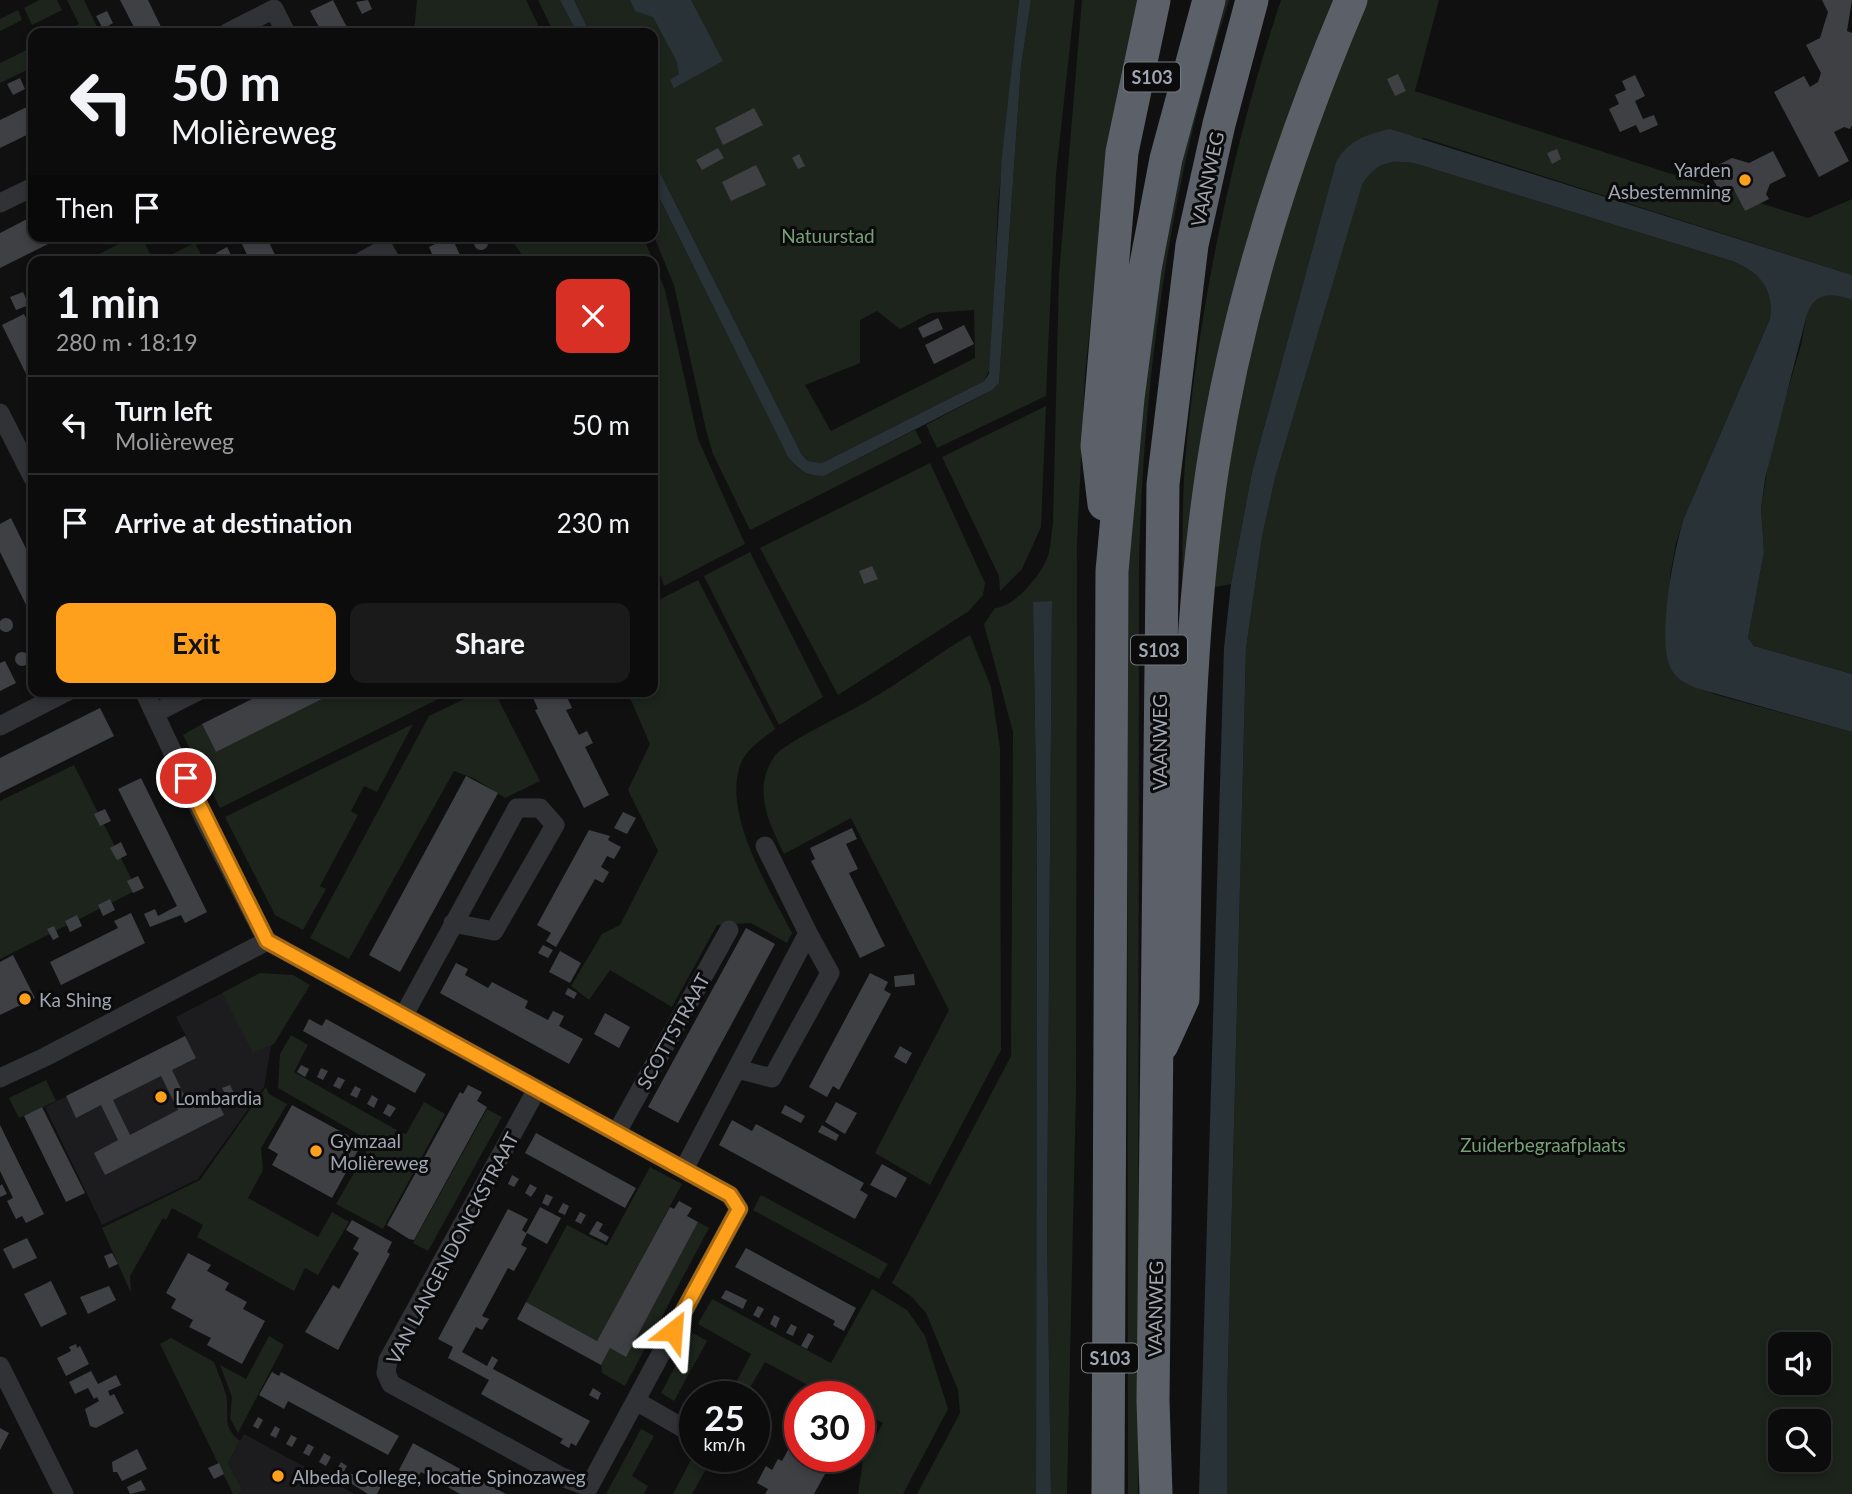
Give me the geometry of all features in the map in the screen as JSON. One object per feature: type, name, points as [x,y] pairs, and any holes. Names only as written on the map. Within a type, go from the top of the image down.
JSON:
[{"type":"highway","name":"S103","points":[[1112,571],[1097,446],[1122,152],[1154,0]]},
{"type":"highway","name":"S103","points":[[1108,312],[1136,155],[1172,0]]},
{"type":"highway","name":"S103","points":[[1108,1494],[1112,571],[1128,398],[1145,269],[1167,159],[1209,0]]},
{"type":"highway","name":"VAANWEG","points":[[1156,1494],[1156,1057],[1163,484],[1177,345],[1192,245],[1219,124],[1252,0]]},
{"type":"highway","name":"S103","points":[[1156,1057],[1183,999],[1192,689],[1207,512],[1219,430],[1240,329],[1271,208],[1314,87],[1351,0]]},
{"type":"street","points":[[237,28],[274,9],[284,28]]},
{"type":"street","points":[[0,203],[28,189]]},
{"type":"street","points":[[371,256],[384,249],[388,256]]},
{"type":"street","points":[[1,416],[28,468]]},
{"type":"street","points":[[0,726],[56,697]]},
{"type":"street","points":[[148,697],[157,712],[205,821],[267,941],[684,1169],[808,933]]},
{"type":"street","points":[[157,712],[186,697]]},
{"type":"street","points":[[404,1015],[453,923],[517,808],[540,808],[555,825],[494,931],[453,923]]},
{"type":"street","points":[[737,1069],[772,1078],[830,973],[765,846]]},
{"type":"street","name":"SCOTTSTRAAT","points":[[617,1132],[729,930]]},
{"type":"street","points":[[0,1078],[267,941]]},
{"type":"street","name":"VAN LANGENDONCKSTRAAT","points":[[537,1089],[388,1360],[386,1373],[391,1384],[562,1477],[589,1486],[739,1209],[730,1195],[684,1169]]},
{"type":"street","points":[[0,1366],[64,1494]]},
{"type":"street","points":[[636,1401],[679,1426]]},
{"type":"shaded area","points":[[560,0],[574,0],[588,28],[574,28]]},
{"type":"shaded area","points":[[630,0],[691,0],[723,61],[674,88],[670,80],[679,74],[677,62],[653,17],[635,11]]},
{"type":"shaded area","points":[[1019,0],[1031,0],[1021,66],[999,383],[992,390],[824,476],[800,469],[788,457],[658,195],[658,169],[802,455],[808,461],[822,463],[984,381],[989,374],[1002,156]]},
{"type":"shaded area","points":[[1390,129],[1852,275],[1852,300],[1825,296],[1815,301],[1807,314],[1765,479],[1761,509],[1764,552],[1748,638],[1754,646],[1852,674],[1852,732],[1696,688],[1673,673],[1666,650],[1666,613],[1680,532],[1770,319],[1770,298],[1763,282],[1750,270],[1732,261],[1417,164],[1392,162],[1373,171],[1362,185],[1275,478],[1262,537],[1246,648],[1227,1494],[1199,1494],[1224,648],[1231,584],[1252,472],[1336,162],[1352,143]]},
{"type":"shaded area","points":[[1052,601],[1047,1235],[1051,1494],[1036,1494],[1037,843],[1033,602]]},
{"type":"shaded area","name":"Lombardia","points":[[259,974],[308,985],[271,1046],[264,1087],[198,1179],[102,1225],[45,1107],[186,1036],[176,1017]]},
{"type":"shaded area","name":"Albeda College, locatie Spinozaweg","points":[[244,1434],[355,1494],[239,1494],[242,1489],[228,1463]]},
{"type":"green space","points":[[39,0],[57,0],[62,10],[32,25],[24,8]]},
{"type":"green space","points":[[67,0],[84,0],[98,28],[71,28],[79,24]]},
{"type":"green space","points":[[417,0],[526,0],[540,28],[414,28]]},
{"type":"green space","points":[[538,0],[560,0],[574,28],[552,28]]},
{"type":"green space","name":"Natuurstad","points":[[574,0],[1019,0],[998,203],[991,367],[984,381],[822,463],[808,461],[802,455],[658,169],[658,28],[588,28]],"holes":[[[974,310],[975,358],[831,431],[805,385],[860,363],[860,320],[877,311],[900,329],[931,313]]]},
{"type":"green space","points":[[1031,0],[1075,0],[1056,174],[1046,396],[937,448],[926,425],[992,390],[999,383],[1021,66]]},
{"type":"green space","points":[[1082,0],[1141,0],[1097,259],[1085,375],[1077,543],[1076,1090],[1067,1494],[1051,1494],[1047,1235],[1052,601],[1033,603],[1037,843],[1036,1494],[917,1494],[960,1413],[958,1390],[926,1313],[912,1297],[892,1283],[1011,1056],[1013,732],[984,624],[995,608],[1011,602],[1034,580],[1045,564],[1050,548],[1053,523],[1059,275]]},
{"type":"green space","points":[[1222,0],[1229,0],[1191,137],[1164,277],[1154,347],[1142,489],[1139,560],[1138,1494],[1128,1494],[1127,517],[1168,220]]},
{"type":"green space","points":[[1281,0],[1336,0],[1182,609],[1185,461],[1201,328],[1235,162]]},
{"type":"green space","points":[[1364,0],[1439,0],[1415,91],[1718,189],[1721,194],[1733,188],[1745,211],[1760,203],[1808,218],[1852,199],[1852,275],[1424,138],[1336,162],[1252,472],[1231,584],[1210,588],[1218,511],[1271,248]]},
{"type":"green space","points":[[18,10],[22,20],[0,31],[0,19]]},
{"type":"green space","points":[[28,49],[28,69],[0,83],[0,63]]},
{"type":"green space","name":"Zuiderbegraafplaats","points":[[1391,160],[1417,164],[1732,261],[1757,276],[1763,282],[1770,298],[1770,319],[1684,518],[1670,576],[1683,682],[1717,695],[1852,732],[1852,1494],[1227,1494],[1246,648],[1262,537],[1275,478],[1362,184],[1378,164]]},
{"type":"green space","points":[[658,195],[788,457],[799,469],[824,476],[915,430],[922,443],[750,530],[713,454],[674,285],[656,242]]},
{"type":"green space","points":[[123,242],[144,242],[151,256],[95,256]]},
{"type":"green space","points":[[513,242],[645,242],[651,256],[523,256]]},
{"type":"green space","points":[[194,243],[202,256],[169,256]]},
{"type":"green space","points":[[658,273],[665,290],[698,439],[745,544],[664,586],[658,568]]},
{"type":"green space","points":[[1822,295],[1836,295],[1852,300],[1852,674],[1754,646],[1748,638],[1764,552],[1761,509],[1771,447],[1801,345],[1807,313],[1812,302]]},
{"type":"green space","points":[[1046,406],[1041,527],[1022,569],[1000,591],[999,576],[942,457]]},
{"type":"green space","points":[[930,463],[985,583],[983,595],[969,611],[838,695],[760,548]]},
{"type":"green space","points":[[750,552],[823,697],[779,725],[704,576]]},
{"type":"green space","points":[[698,580],[775,729],[753,746],[744,757],[736,789],[738,810],[752,854],[792,933],[787,943],[751,923],[717,925],[672,1007],[610,970],[589,1000],[571,986],[602,934],[620,925],[658,851],[628,790],[650,744],[630,697],[658,697],[658,600]]},
{"type":"green space","points":[[970,635],[991,687],[1000,748],[1001,1050],[930,1185],[875,1153],[949,1010],[851,818],[784,854],[768,818],[764,782],[767,769],[780,751],[879,694]]},
{"type":"green space","points":[[326,697],[442,697],[220,808],[183,735],[202,724],[216,752]]},
{"type":"green space","points":[[469,697],[497,697],[540,781],[505,798],[475,779],[454,771],[349,959],[310,938],[429,716]]},
{"type":"green space","points":[[413,724],[377,792],[364,786],[351,811],[358,815],[320,886],[326,889],[303,930],[275,915],[225,817]]},
{"type":"green space","points":[[74,765],[137,890],[0,959],[0,801]]},
{"type":"green space","points":[[260,973],[293,975],[310,985],[274,1044],[253,1053],[222,993]]},
{"type":"green space","points":[[291,1035],[308,1045],[294,1072],[400,1132],[406,1134],[424,1102],[445,1114],[383,1229],[336,1204],[372,1142],[278,1088],[280,1054]]},
{"type":"green space","points":[[46,1080],[56,1101],[19,1118],[9,1098]]},
{"type":"green space","points":[[266,1087],[269,1094],[287,1104],[261,1148],[263,1170],[248,1198],[318,1237],[332,1212],[349,1222],[318,1275],[305,1268],[294,1291],[197,1237],[203,1225],[172,1208],[166,1220],[163,1218],[130,1276],[131,1293],[102,1228],[200,1180]]},
{"type":"green space","points":[[487,1109],[502,1117],[428,1251],[413,1243]]},
{"type":"green space","points":[[650,1167],[682,1184],[597,1341],[526,1302],[567,1225],[607,1246]]},
{"type":"green space","points":[[761,1195],[888,1264],[879,1279],[753,1210]]},
{"type":"green space","points":[[698,1222],[709,1228],[625,1386],[602,1373],[601,1365],[610,1348],[626,1356]]},
{"type":"green space","points":[[872,1289],[907,1310],[925,1336],[948,1409],[903,1494],[858,1494],[861,1472],[875,1472],[875,1438],[883,1423],[875,1419],[875,1381],[800,1381],[765,1362],[754,1381],[737,1381],[751,1354],[698,1324],[712,1299],[831,1363]]},
{"type":"green space","points":[[693,1333],[707,1341],[685,1381],[679,1381],[679,1392],[674,1401],[661,1393]]},
{"type":"green space","points":[[269,1336],[284,1345],[238,1433],[230,1418],[232,1397],[220,1365],[246,1379]]},
{"type":"green space","points":[[171,1338],[214,1362],[226,1395],[228,1426],[240,1441],[228,1463],[242,1489],[239,1494],[233,1494],[160,1344]]},
{"type":"green space","points":[[641,1429],[654,1436],[632,1476],[648,1486],[644,1494],[606,1494]]},
{"type":"green space","points":[[685,1472],[704,1472],[692,1494],[673,1494]]},
{"type":"building","points":[[120,0],[148,0],[162,28],[134,28]]},
{"type":"building","points":[[333,0],[347,28],[319,28],[310,11]]},
{"type":"building","points":[[368,0],[372,9],[362,14],[356,2]]},
{"type":"building","points":[[1822,0],[1852,0],[1847,31],[1852,33],[1852,125],[1850,129],[1844,127],[1834,132],[1849,161],[1819,177],[1774,92],[1804,76],[1810,87],[1818,82],[1821,73],[1806,45],[1820,38],[1828,12]]},
{"type":"building","points":[[107,11],[113,23],[102,28],[96,16]]},
{"type":"building","points":[[1398,74],[1406,91],[1395,96],[1387,79]]},
{"type":"building","points":[[1635,75],[1645,96],[1635,101],[1643,119],[1654,115],[1658,125],[1640,133],[1636,125],[1620,132],[1609,109],[1619,104],[1615,95],[1626,90],[1622,81]]},
{"type":"building","points":[[20,78],[25,89],[13,95],[7,84]]},
{"type":"building","points":[[28,106],[28,134],[0,148],[0,120]]},
{"type":"building","points":[[754,108],[763,125],[723,145],[715,128]]},
{"type":"building","points":[[718,148],[724,158],[702,170],[696,160]]},
{"type":"building","points":[[1557,149],[1561,159],[1552,164],[1547,153]]},
{"type":"building","name":"Yarden Asbestemming","points":[[1773,151],[1786,176],[1770,184],[1766,194],[1769,199],[1745,211],[1733,188],[1721,194],[1708,170],[1732,158],[1749,163]]},
{"type":"building","points":[[799,154],[805,166],[798,169],[792,158]]},
{"type":"building","points":[[756,165],[766,185],[731,201],[722,182]]},
{"type":"building","points":[[28,219],[28,242],[52,242],[0,268],[0,233]]},
{"type":"building","points":[[241,242],[269,242],[276,256],[248,256]]},
{"type":"building","points":[[439,242],[454,242],[461,256],[433,256],[429,247]]},
{"type":"building","points":[[474,242],[488,242],[486,248],[481,250],[476,248],[474,243]]},
{"type":"building","points":[[227,247],[232,256],[218,256],[216,253]]},
{"type":"building","points":[[23,292],[28,305],[16,310],[10,297]]},
{"type":"building","points":[[24,314],[28,322],[28,378],[2,325]]},
{"type":"building","points":[[938,318],[943,329],[923,338],[918,328]]},
{"type":"building","points":[[964,325],[974,344],[934,364],[925,345]]},
{"type":"building","points":[[11,518],[28,553],[28,609],[0,552],[0,524]]},
{"type":"building","points":[[872,566],[878,579],[864,584],[859,571]]},
{"type":"building","points":[[6,618],[11,620],[11,630],[6,632],[1,630],[-1,625],[1,620]]},
{"type":"building","points":[[19,652],[27,654],[28,663],[25,666],[19,666],[15,662],[15,656]]},
{"type":"building","points":[[5,661],[16,683],[0,691],[0,663]]},
{"type":"building","points":[[256,697],[326,697],[216,752],[202,724]]},
{"type":"building","points":[[567,697],[572,708],[566,710],[579,735],[587,731],[593,743],[585,747],[609,795],[584,808],[535,710],[538,709],[533,698]]},
{"type":"building","points":[[100,708],[114,736],[0,793],[0,758]]},
{"type":"building","points":[[466,776],[498,793],[400,972],[369,955]]},
{"type":"building","points":[[141,778],[207,912],[185,923],[181,915],[150,927],[144,914],[155,909],[158,916],[177,906],[118,789]]},
{"type":"building","points":[[105,809],[111,821],[100,826],[94,814]]},
{"type":"building","points":[[623,812],[636,818],[627,834],[614,828]]},
{"type":"building","points":[[852,828],[857,839],[846,844],[858,869],[849,873],[885,946],[860,958],[811,861],[815,859],[810,848]]},
{"type":"building","points":[[589,830],[610,836],[608,840],[621,847],[614,859],[607,856],[601,867],[609,872],[603,883],[595,879],[556,947],[546,941],[551,933],[537,925]]},
{"type":"building","points":[[121,842],[127,855],[117,860],[110,848]]},
{"type":"building","points":[[138,876],[144,888],[133,893],[127,881]]},
{"type":"building","points":[[110,899],[115,910],[103,916],[98,905]]},
{"type":"building","points":[[131,913],[145,943],[61,985],[50,962],[118,928],[114,921]]},
{"type":"building","points":[[77,915],[82,926],[70,932],[65,921]]},
{"type":"building","points":[[54,926],[59,937],[53,940],[47,929]]},
{"type":"building","points":[[746,928],[775,944],[678,1123],[648,1107]]},
{"type":"building","points":[[543,945],[553,950],[548,958],[538,953]]},
{"type":"building","points":[[560,951],[581,963],[570,983],[549,972]]},
{"type":"building","points":[[13,955],[35,998],[0,1015],[0,962]]},
{"type":"building","points":[[456,963],[468,969],[465,975],[488,988],[492,982],[528,1001],[525,1008],[548,1020],[553,1011],[564,1016],[559,1026],[583,1039],[569,1064],[440,993]]},
{"type":"building","points":[[870,973],[888,982],[884,990],[891,994],[839,1090],[833,1086],[827,1097],[809,1087]]},
{"type":"building","points":[[914,974],[915,985],[895,987],[894,976]]},
{"type":"building","points":[[568,988],[577,993],[574,999],[565,994]]},
{"type":"building","points":[[605,1013],[630,1027],[619,1048],[594,1034]]},
{"type":"building","points":[[309,1019],[322,1026],[326,1019],[426,1074],[415,1093],[303,1031]]},
{"type":"building","points":[[185,1036],[196,1058],[172,1070],[189,1105],[213,1093],[224,1115],[105,1175],[94,1153],[118,1140],[101,1105],[76,1118],[66,1096]],"holes":[[[161,1076],[178,1110],[130,1135],[113,1100]]]},
{"type":"building","points":[[900,1046],[912,1053],[906,1064],[894,1057]]},
{"type":"building","points":[[301,1065],[309,1069],[305,1077],[297,1072]]},
{"type":"building","points":[[321,1068],[328,1071],[323,1080],[317,1077]]},
{"type":"building","points":[[338,1077],[345,1080],[340,1089],[333,1086]]},
{"type":"building","points":[[230,1085],[237,1100],[230,1103],[222,1088]]},
{"type":"building","points":[[468,1085],[482,1092],[477,1101],[487,1107],[414,1240],[409,1239],[387,1225],[460,1092],[463,1094]]},
{"type":"building","points":[[355,1086],[361,1089],[357,1098],[350,1095]]},
{"type":"building","points":[[372,1095],[378,1099],[374,1108],[367,1104]]},
{"type":"building","points":[[836,1102],[857,1113],[845,1134],[825,1122]]},
{"type":"building","points":[[388,1104],[396,1108],[390,1117],[383,1113]]},
{"type":"building","name":"Gymzaal Molièreweg","points":[[292,1105],[362,1143],[332,1198],[272,1165],[278,1154],[268,1148]]},
{"type":"building","points":[[785,1105],[805,1116],[801,1123],[781,1113]]},
{"type":"building","points":[[42,1107],[85,1193],[66,1202],[24,1116]]},
{"type":"building","points":[[732,1120],[752,1131],[756,1124],[864,1183],[860,1190],[868,1195],[855,1219],[719,1145]]},
{"type":"building","points":[[0,1125],[44,1214],[26,1223],[22,1216],[16,1219],[7,1201],[13,1198],[0,1171]]},
{"type":"building","points":[[822,1125],[839,1135],[836,1141],[818,1132]]},
{"type":"building","points":[[536,1133],[636,1188],[625,1208],[525,1153]]},
{"type":"building","points":[[882,1164],[907,1178],[896,1198],[870,1185]]},
{"type":"building","points":[[512,1175],[519,1179],[514,1187],[508,1184]]},
{"type":"building","points":[[2,1184],[7,1194],[0,1197],[0,1186]]},
{"type":"building","points":[[530,1184],[537,1188],[531,1197],[525,1193]]},
{"type":"building","points":[[546,1194],[553,1197],[548,1206],[542,1203]]},
{"type":"building","points":[[679,1201],[692,1208],[687,1216],[698,1222],[626,1357],[610,1348],[601,1365],[517,1319],[526,1302],[597,1341],[670,1207],[674,1209]]},
{"type":"building","points":[[563,1203],[569,1206],[565,1215],[558,1212]]},
{"type":"building","points":[[540,1207],[561,1218],[547,1244],[527,1233],[521,1245],[527,1248],[514,1271],[508,1268],[482,1316],[489,1319],[482,1330],[476,1327],[462,1352],[487,1366],[492,1356],[498,1360],[493,1369],[590,1421],[576,1446],[571,1443],[569,1448],[560,1443],[563,1439],[481,1394],[489,1380],[448,1358],[453,1347],[438,1339],[508,1209],[528,1219],[522,1230],[526,1233]]},
{"type":"building","points":[[580,1212],[586,1215],[581,1224],[575,1221]]},
{"type":"building","points":[[352,1220],[392,1242],[387,1252],[390,1254],[338,1350],[305,1332],[333,1285],[339,1289],[359,1253],[353,1249],[359,1238],[346,1230]]},
{"type":"building","points":[[597,1221],[603,1224],[599,1231],[609,1237],[606,1242],[589,1234]]},
{"type":"building","points":[[27,1238],[37,1258],[13,1269],[3,1249]]},
{"type":"building","points":[[746,1248],[856,1308],[844,1331],[833,1325],[835,1321],[735,1267]]},
{"type":"building","points":[[112,1253],[118,1264],[109,1268],[104,1256]]},
{"type":"building","points":[[188,1253],[211,1265],[207,1271],[229,1283],[225,1290],[247,1302],[243,1309],[265,1321],[242,1364],[207,1345],[211,1338],[189,1327],[193,1320],[171,1308],[176,1299],[166,1293]]},
{"type":"building","points":[[51,1281],[67,1314],[41,1327],[24,1294]]},
{"type":"building","points":[[109,1286],[116,1300],[88,1314],[80,1297]]},
{"type":"building","points":[[726,1290],[747,1300],[743,1309],[721,1298]]},
{"type":"building","points":[[758,1306],[764,1309],[759,1318],[753,1315]]},
{"type":"building","points":[[774,1315],[780,1318],[776,1328],[770,1324]]},
{"type":"building","points":[[791,1324],[797,1327],[793,1336],[786,1333]]},
{"type":"building","points":[[808,1333],[814,1336],[807,1349],[801,1346]]},
{"type":"building","points":[[76,1344],[77,1348],[80,1346],[89,1364],[66,1376],[57,1358],[71,1351],[69,1347]]},
{"type":"building","points":[[91,1371],[98,1384],[116,1375],[121,1385],[108,1391],[110,1396],[114,1394],[124,1413],[96,1428],[90,1426],[85,1409],[99,1401],[97,1397],[94,1399],[88,1388],[75,1394],[69,1382]]},
{"type":"building","points":[[272,1372],[279,1376],[281,1372],[399,1436],[388,1455],[288,1401],[284,1409],[259,1395]]},
{"type":"building","points":[[593,1388],[601,1393],[598,1400],[589,1395]]},
{"type":"building","points":[[258,1417],[263,1420],[258,1429],[253,1426]]},
{"type":"building","points":[[275,1426],[280,1429],[276,1438],[270,1435]]},
{"type":"building","points":[[0,1428],[9,1433],[0,1450]]},
{"type":"building","points":[[291,1435],[297,1438],[292,1447],[286,1444]]},
{"type":"building","points":[[413,1443],[506,1494],[460,1494],[421,1472],[416,1480],[399,1470]]},
{"type":"building","points":[[308,1444],[314,1447],[309,1456],[303,1453]]},
{"type":"building","points":[[137,1449],[147,1469],[122,1481],[117,1472],[113,1472],[112,1462]]},
{"type":"building","points":[[324,1453],[331,1457],[326,1466],[319,1462]]},
{"type":"building","points":[[784,1457],[784,1472],[826,1472],[814,1494],[765,1494],[768,1489],[757,1483],[763,1472],[770,1472],[778,1459],[782,1461]]},
{"type":"building","points":[[341,1462],[347,1466],[342,1475],[336,1471]]},
{"type":"building","points":[[219,1463],[224,1474],[214,1479],[208,1468]]},
{"type":"building","points":[[348,1472],[371,1484],[375,1478],[383,1482],[377,1494],[368,1494],[344,1479]]},
{"type":"building","points":[[141,1480],[146,1490],[130,1494],[127,1487]]},
{"type":"place","name":"Yarden Asbestemming","points":[[1745,180]]},
{"type":"place","name":"Ka Shing","points":[[25,999]]},
{"type":"place","name":"Lombardia","points":[[161,1097]]},
{"type":"place","name":"Gymzaal Molièreweg","points":[[316,1151]]},
{"type":"place","name":"Albeda College, locatie Spinozaweg","points":[[278,1476]]},
{"type":"route","points":[[186,778],[205,821],[267,941],[730,1195],[739,1209],[673,1331]]}]
